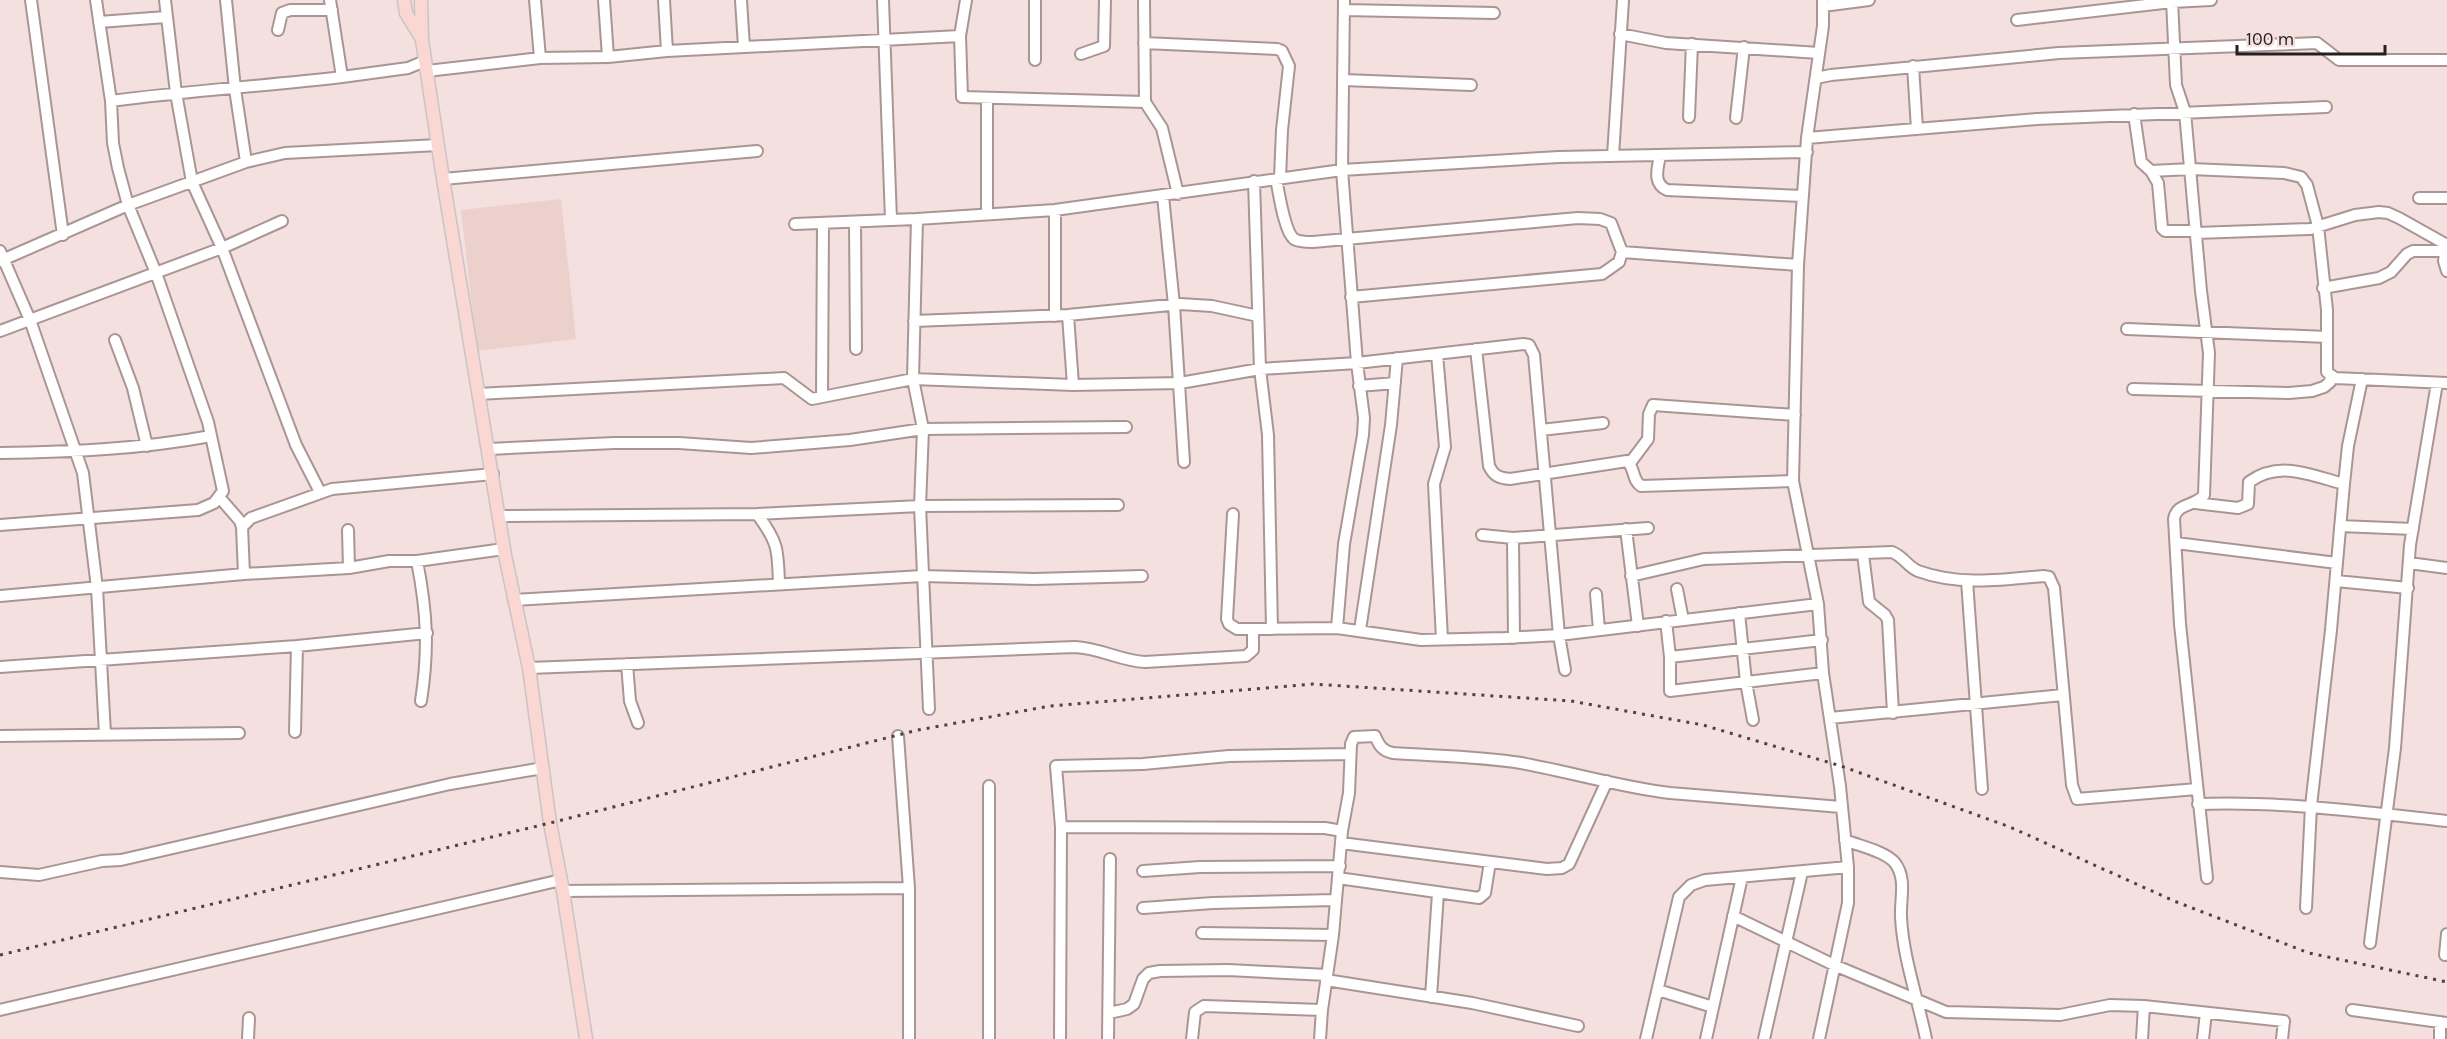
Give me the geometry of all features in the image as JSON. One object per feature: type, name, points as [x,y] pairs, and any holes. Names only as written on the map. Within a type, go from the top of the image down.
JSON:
[{"type":"main road","points":[[404,0],[406,13],[422,40]]},
{"type":"main road","points":[[422,0],[422,40],[443,178],[504,549],[529,668],[550,823],[586,1039]]},
{"type":"street","points":[[31,0],[63,235]]},
{"type":"street","points":[[0,525],[198,510],[214,503],[223,491],[211,436],[191,371],[156,273],[128,206],[113,143],[111,101],[96,0]]},
{"type":"street","points":[[165,0],[176,93],[192,182],[222,248],[296,446],[320,492]]},
{"type":"street","points":[[226,0],[235,89],[246,162]]},
{"type":"street","points":[[535,0],[540,58]]},
{"type":"street","points":[[604,0],[608,57]]},
{"type":"street","points":[[664,0],[667,51]]},
{"type":"street","points":[[741,0],[744,47]]},
{"type":"street","points":[[883,0],[891,220]]},
{"type":"street","points":[[966,0],[960,36],[962,97],[1145,102]]},
{"type":"street","points":[[1035,0],[1035,60]]},
{"type":"street","points":[[1081,54],[1104,46],[1105,0]]},
{"type":"street","points":[[1144,0],[1145,102],[1162,128],[1178,194]]},
{"type":"street","points":[[1613,156],[1623,0]]},
{"type":"street","points":[[1819,1039],[1848,903],[1848,867],[1823,673],[1818,604],[1793,481],[1798,265],[1807,138],[1819,53],[1823,3],[1869,0]]},
{"type":"street","points":[[2017,20],[2172,1],[2211,0]]},
{"type":"street","points":[[2172,1],[2176,85],[2185,112],[2195,232],[2209,353],[2205,495],[2195,503],[2179,508],[2175,512],[2180,624],[2207,878]]},
{"type":"street","points":[[278,30],[282,13],[331,5],[342,77]]},
{"type":"street","points":[[1337,628],[1344,544],[1364,418],[1351,297],[1342,170],[1344,5],[1494,13]]},
{"type":"street","points":[[99,22],[166,16]]},
{"type":"street","points":[[1620,34],[1666,43],[1819,53]]},
{"type":"street","points":[[111,101],[426,66],[960,36]]},
{"type":"street","points":[[1144,43],[1282,51],[1289,66],[1278,178],[1287,230],[1293,238],[1313,242],[1578,218],[1600,219],[1611,223],[1622,252],[1619,262],[1602,274],[1351,297]]},
{"type":"street","points":[[1816,78],[1913,66],[2059,53],[2317,43],[2339,60],[2447,60]]},
{"type":"street","points":[[1689,117],[1692,44]]},
{"type":"street","points":[[1736,118],[1744,47]]},
{"type":"street","points":[[1913,66],[1917,129]]},
{"type":"street","points":[[1344,80],[1471,85]]},
{"type":"street","points":[[987,98],[987,214]]},
{"type":"street","points":[[1807,138],[2134,114],[2326,107]]},
{"type":"street","points":[[2134,114],[2139,156],[2141,162],[2151,171],[2158,183],[2162,228],[2165,231],[2296,230],[2355,215],[2388,213],[2446,247]]},
{"type":"street","points":[[105,734],[97,588],[83,473],[78,452],[30,320],[2,257],[63,235],[128,206],[246,162],[285,153],[438,145]]},
{"type":"street","points":[[443,178],[757,151]]},
{"type":"street","points":[[795,224],[1055,210],[1342,170],[1558,157],[1807,152]]},
{"type":"street","points":[[1660,155],[1657,178],[1659,184],[1667,190],[1803,196]]},
{"type":"street","points":[[2133,389],[2289,393],[2312,391],[2328,385],[2331,376],[2326,366],[2327,310],[2318,226],[2307,185],[2301,177],[2295,174],[2191,169],[2151,171]]},
{"type":"street","points":[[1254,181],[1260,369],[1268,435],[1272,628]]},
{"type":"street","points":[[1163,196],[1174,305],[1184,462]]},
{"type":"street","points":[[2419,198],[2447,198]]},
{"type":"street","points":[[1055,210],[1055,316]]},
{"type":"street","points":[[917,219],[913,379],[923,429],[920,506],[929,709]]},
{"type":"street","points":[[0,331],[222,248],[282,221]]},
{"type":"street","points":[[855,222],[856,349]]},
{"type":"street","points":[[822,397],[823,224]]},
{"type":"street","points":[[2446,247],[2445,267],[2447,271]]},
{"type":"street","points":[[2323,288],[2379,278],[2391,272],[2407,254],[2413,251],[2446,247]]},
{"type":"street","points":[[1622,252],[1798,265]]},
{"type":"street","points":[[914,321],[1055,316],[1174,305],[1212,306],[1258,316]]},
{"type":"street","points":[[1068,315],[1072,385]]},
{"type":"street","points":[[2127,329],[2327,337]]},
{"type":"street","points":[[115,340],[133,388],[147,446]]},
{"type":"street","points":[[478,394],[784,378],[812,399],[913,379],[1072,385],[1180,383],[1260,369],[1357,363],[1529,345],[1534,355],[1559,635],[1565,670]]},
{"type":"street","points":[[1476,349],[1489,466],[1493,473],[1500,478],[1510,479],[1620,461],[1630,464]]},
{"type":"street","points":[[1437,354],[1445,447],[1434,484],[1442,639]]},
{"type":"street","points":[[1360,630],[1370,556],[1382,494],[1397,358]]},
{"type":"street","points":[[2331,376],[2442,383],[2413,529],[2395,748],[2370,943]]},
{"type":"street","points":[[2306,908],[2311,806],[2336,581],[2348,446],[2362,379]]},
{"type":"street","points":[[1359,386],[1395,383]]},
{"type":"street","points":[[1630,464],[1648,439],[1649,414],[1653,405],[1795,415]]},
{"type":"street","points":[[1541,430],[1603,423]]},
{"type":"street","points":[[489,449],[625,443],[679,443],[751,448],[850,440],[923,429],[1126,427]]},
{"type":"street","points":[[0,453],[78,452],[147,446],[211,436]]},
{"type":"street","points":[[1630,464],[1636,483],[1641,486],[1793,481]]},
{"type":"street","points":[[2195,503],[2238,508],[2244,506],[2248,504],[2249,482],[2260,474],[2273,470],[2287,470],[2344,484]]},
{"type":"street","points":[[242,527],[251,518],[320,492],[493,474]]},
{"type":"street","points":[[220,498],[240,521],[242,527],[244,574]]},
{"type":"street","points":[[499,516],[757,513],[920,506],[1118,505]]},
{"type":"street","points":[[757,513],[778,548],[779,584]]},
{"type":"street","points":[[1233,514],[1227,619],[1232,627],[1253,630],[1337,628],[1421,640],[1514,638],[1559,635],[1818,604]]},
{"type":"street","points":[[2340,526],[2413,529]]},
{"type":"street","points":[[1482,535],[1513,538],[1648,528]]},
{"type":"street","points":[[1626,529],[1638,626]]},
{"type":"street","points":[[348,530],[349,568]]},
{"type":"street","points":[[1513,538],[1514,638]]},
{"type":"street","points":[[2176,543],[2337,563]]},
{"type":"street","points":[[0,596],[244,574],[349,568],[389,561],[417,561],[504,549]]},
{"type":"street","points":[[1631,576],[1704,559],[1892,552],[1901,555],[1914,569],[1932,576],[1966,581],[2043,576],[2052,581],[2072,785],[2077,799],[2197,789]]},
{"type":"street","points":[[1863,554],[1869,602],[1888,620],[1893,713]]},
{"type":"street","points":[[417,561],[424,596],[427,633],[420,701]]},
{"type":"street","points":[[2409,563],[2447,568]]},
{"type":"street","points":[[514,600],[922,576],[1034,579],[1142,576]]},
{"type":"street","points":[[1966,581],[1982,789]]},
{"type":"street","points":[[2336,581],[2408,588]]},
{"type":"street","points":[[1677,589],[1683,620]]},
{"type":"street","points":[[1596,594],[1599,630]]},
{"type":"street","points":[[1738,613],[1753,720]]},
{"type":"street","points":[[1666,621],[1670,657],[1670,690],[1823,673]]},
{"type":"street","points":[[529,668],[1075,647],[1102,650],[1134,661],[1246,656],[1253,650],[1253,630]]},
{"type":"street","points":[[0,667],[297,646],[427,633]]},
{"type":"street","points":[[1670,657],[1822,640]]},
{"type":"street","points":[[295,732],[297,646]]},
{"type":"street","points":[[627,664],[630,701],[638,723]]},
{"type":"street","points":[[1830,718],[2063,695]]},
{"type":"street","points":[[0,736],[239,733]]},
{"type":"street","points":[[898,736],[909,888],[909,1039]]},
{"type":"street","points":[[1320,1039],[1348,793],[1350,754],[1354,737],[1375,736],[1380,746],[1387,752],[1520,763],[1670,793],[1841,807]]},
{"type":"street","points":[[1060,1039],[1061,827],[1056,765],[1143,764],[1229,756],[1350,754]]},
{"type":"street","points":[[0,872],[39,875],[102,861],[121,860],[450,784],[543,768]]},
{"type":"street","points":[[1341,843],[1547,869],[1562,868],[1569,864],[1606,781]]},
{"type":"street","points":[[989,786],[989,1039]]},
{"type":"street","points":[[2199,804],[2250,803],[2311,806],[2447,821]]},
{"type":"street","points":[[1061,827],[1325,828],[1342,831]]},
{"type":"street","points":[[1845,840],[1885,856],[1894,862],[1900,873],[1903,887],[1901,918],[1910,973],[1926,1039]]},
{"type":"street","points":[[1108,1039],[1110,859]]},
{"type":"street","points":[[1338,878],[1474,898],[1483,897],[1490,862]]},
{"type":"street","points":[[1143,871],[1200,867],[1340,866]]},
{"type":"street","points":[[1646,1039],[1679,897],[1685,890],[1698,883],[1848,867]]},
{"type":"street","points":[[1764,1039],[1802,872]]},
{"type":"street","points":[[1706,1039],[1742,877]]},
{"type":"street","points":[[0,1010],[562,886],[909,888]]},
{"type":"street","points":[[1431,997],[1438,893]]},
{"type":"street","points":[[1143,908],[1214,903],[1335,900]]},
{"type":"street","points":[[1733,916],[1834,965],[1918,1002],[1947,1012],[2060,1015],[2110,1005],[2144,1006],[2284,1021],[2282,1039]]},
{"type":"street","points":[[1202,933],[1333,934]]},
{"type":"street","points":[[2445,955],[2447,934]]},
{"type":"street","points":[[1109,1013],[1127,1009],[1134,1004],[1143,979],[1149,973],[1228,970],[1327,978],[1472,1003],[1578,1026]]},
{"type":"street","points":[[1658,990],[1713,1007]]},
{"type":"street","points":[[1192,1039],[1195,1012],[1204,1006],[1322,1010]]},
{"type":"street","points":[[2142,1039],[2144,1006]]},
{"type":"street","points":[[2352,1010],[2443,1022],[2440,1039]]},
{"type":"street","points":[[2203,1039],[2206,1012]]},
{"type":"street","points":[[248,1039],[249,1018]]},
{"type":"shaded area","points":[[561,199],[576,339],[477,351],[461,210]]},
{"type":"railway","points":[[0,955],[550,823],[918,730],[1050,706],[1313,684],[1571,701],[1703,725],[1841,766],[2010,827],[2174,901],[2309,953],[2447,982]]}]
